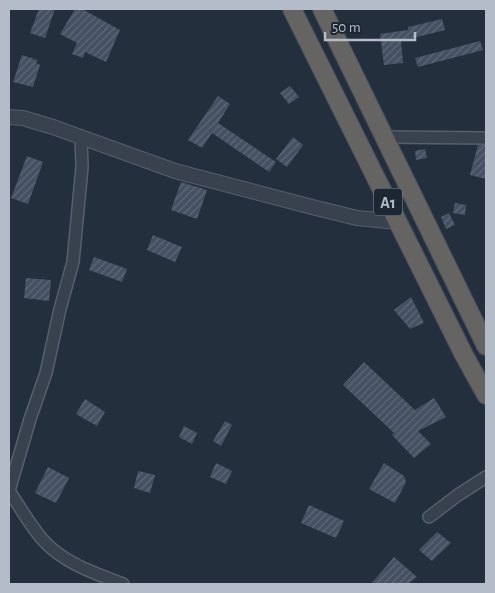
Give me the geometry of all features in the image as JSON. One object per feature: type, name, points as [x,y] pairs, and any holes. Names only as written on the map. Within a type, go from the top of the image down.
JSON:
[{"type":"highway","name":"A1","points":[[292,9],[464,355],[486,395]]},
{"type":"highway","name":"A1","points":[[322,9],[486,346]]},
{"type":"street","points":[[9,117],[24,118],[175,171],[357,218],[398,222]]},
{"type":"street","points":[[81,137],[82,168],[73,262],[60,309],[46,373],[30,419],[9,491],[52,549],[65,559],[123,584]]},
{"type":"street","points":[[385,137],[486,138]]},
{"type":"street","points":[[428,517],[486,477]]},
{"type":"building","points":[[39,9],[55,9],[45,38],[30,33]]},
{"type":"building","points":[[75,9],[82,9],[120,30],[106,62],[85,52],[83,58],[72,54],[77,43],[60,34]]},
{"type":"building","points":[[442,19],[445,30],[401,41],[403,63],[384,65],[380,34],[408,30],[408,27]]},
{"type":"building","points":[[480,41],[483,50],[418,67],[415,58]]},
{"type":"building","points":[[22,55],[37,60],[36,63],[40,65],[33,87],[13,82]]},
{"type":"building","points":[[290,86],[299,97],[289,104],[280,93]]},
{"type":"building","points":[[218,96],[230,104],[218,123],[276,162],[269,172],[212,133],[202,148],[188,140]]},
{"type":"building","points":[[293,137],[303,145],[287,167],[276,159]]},
{"type":"building","points":[[478,145],[486,145],[486,179],[470,175]]},
{"type":"building","points":[[425,149],[427,158],[416,160],[415,151]]},
{"type":"building","points":[[27,156],[43,162],[28,204],[11,198]]},
{"type":"building","points":[[181,182],[207,190],[197,219],[171,210]]},
{"type":"building","points":[[455,203],[466,205],[465,215],[453,213]]},
{"type":"building","points":[[449,213],[455,225],[446,229],[441,217]]},
{"type":"building","points":[[153,235],[182,247],[175,262],[147,250]]},
{"type":"building","points":[[94,257],[127,269],[122,282],[89,270]]},
{"type":"building","points":[[26,278],[51,280],[49,301],[24,298]]},
{"type":"building","points":[[411,297],[424,323],[410,329],[394,310]]},
{"type":"building","points":[[364,362],[415,410],[434,398],[446,417],[418,431],[431,444],[414,458],[392,435],[394,433],[343,385]]},
{"type":"building","points":[[85,399],[105,412],[97,426],[76,414]]},
{"type":"building","points":[[225,421],[232,425],[221,446],[213,441]]},
{"type":"building","points":[[184,426],[197,433],[192,444],[179,437]]},
{"type":"building","points":[[216,463],[232,471],[226,484],[210,477]]},
{"type":"building","points":[[384,463],[404,476],[406,482],[395,503],[369,489]]},
{"type":"building","points":[[48,467],[69,478],[56,503],[35,493]]},
{"type":"building","points":[[138,471],[155,475],[150,493],[134,488]]},
{"type":"building","points":[[309,505],[344,521],[336,538],[301,523]]},
{"type":"building","points":[[437,532],[451,543],[432,561],[419,550]]},
{"type":"building","points":[[394,557],[417,577],[408,584],[371,584]]}]
